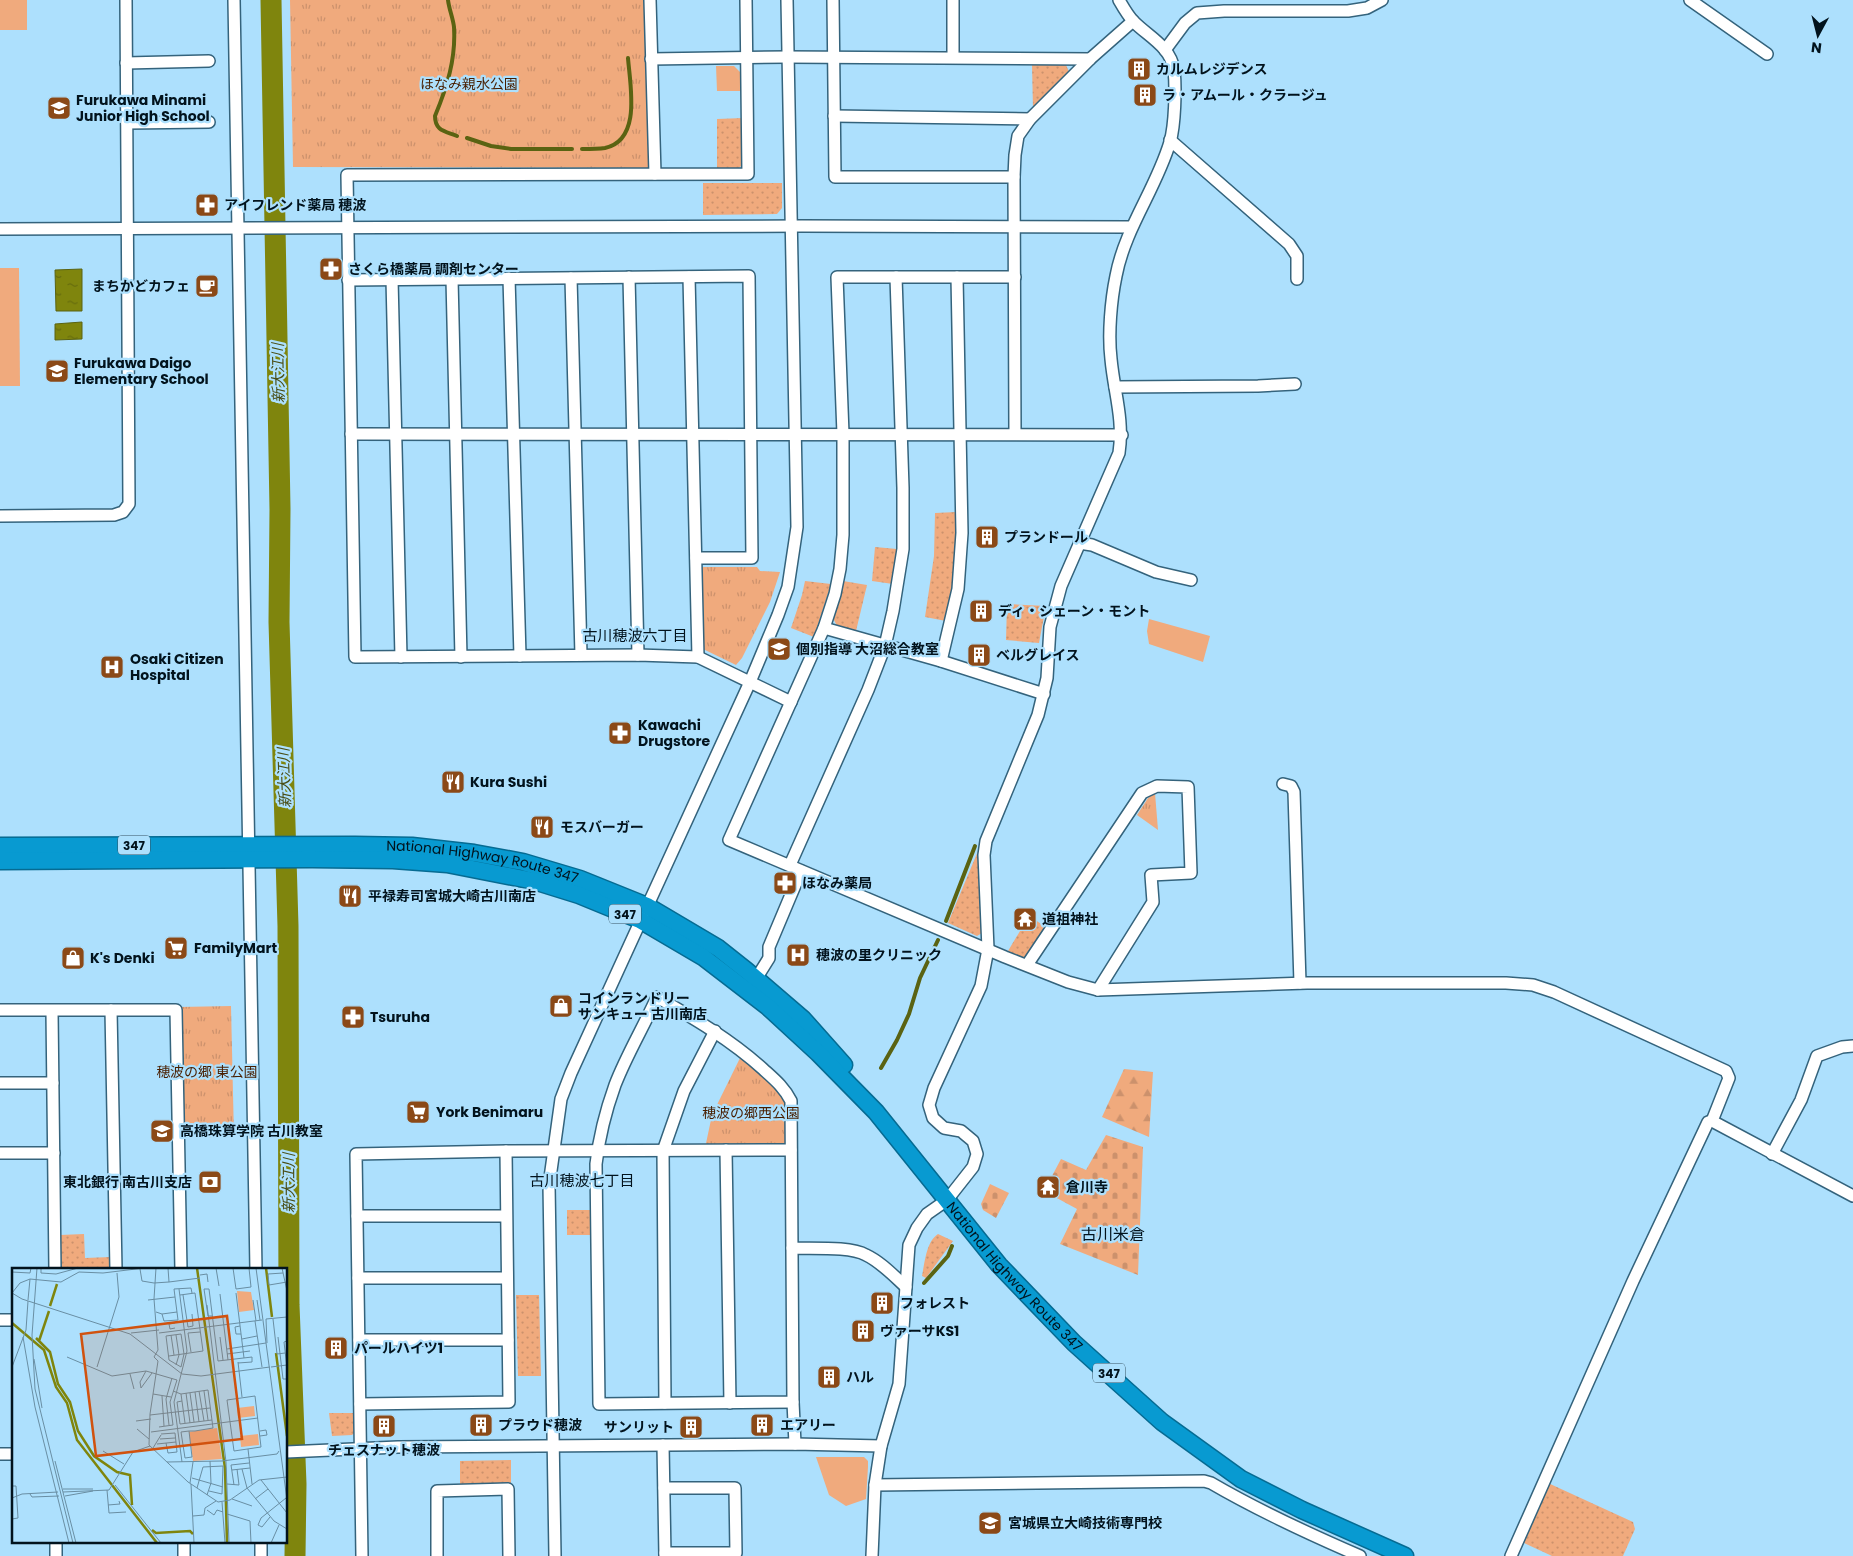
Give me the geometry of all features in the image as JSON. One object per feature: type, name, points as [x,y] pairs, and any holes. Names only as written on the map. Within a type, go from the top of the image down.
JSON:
[{"type":"highway","name":"National Highway Route 347","points":[[0,846],[248,852],[312,852],[412,846],[474,853],[523,862],[580,880],[643,913],[718,948],[804,1019],[847,1068],[876,1112],[999,1265],[1074,1343],[1162,1422],[1241,1479],[1302,1510],[1405,1556]]},
{"type":"highway","name":"National Highway Route 347","points":[[0,862],[248,852]]},
{"type":"highway","name":"National Highway Route 347","points":[[643,913],[768,1007],[818,1053],[876,1112]]},
{"type":"street","points":[[0,516],[114,515],[123,512],[129,504],[126,0]]},
{"type":"street","points":[[234,0],[256,1268]]},
{"type":"street","points":[[650,0],[655,174]]},
{"type":"street","points":[[746,0],[748,174],[347,175],[355,657],[698,656],[790,702]]},
{"type":"street","points":[[555,1556],[549,1185],[561,1099],[643,913],[750,682],[778,615],[788,587],[791,568],[796,527],[787,0]]},
{"type":"street","points":[[833,0],[835,177],[1014,177]]},
{"type":"street","points":[[953,0],[953,58]]},
{"type":"street","points":[[872,1556],[875,1485],[881,1446],[898,1384],[909,1245],[917,1228],[927,1214],[947,1200],[973,1167],[977,1154],[973,1141],[962,1131],[944,1128],[933,1118],[929,1105],[934,1088],[981,986],[988,949],[984,855],[986,841],[1038,715],[1047,678],[1050,627],[1054,606],[1079,543],[1119,453],[1122,435],[1111,357],[1112,309],[1119,262],[1130,228],[1164,158],[1170,140],[1173,115],[1174,71],[1172,62],[1165,50],[1133,21],[1119,0]]},
{"type":"street","points":[[1165,50],[1185,23],[1197,13],[1224,11],[1348,11],[1367,8],[1382,0]]},
{"type":"street","points":[[1690,0],[1767,54]]},
{"type":"street","points":[[1015,434],[1014,177],[1018,136],[1030,119],[1090,59],[1133,21]]},
{"type":"street","points":[[651,59],[787,57],[1090,59]]},
{"type":"street","points":[[126,63],[209,62]]},
{"type":"street","points":[[834,116],[1030,119]]},
{"type":"street","points":[[127,123],[209,122]]},
{"type":"street","points":[[1170,140],[1294,249],[1297,256],[1297,279]]},
{"type":"street","points":[[0,229],[791,226],[1130,228]]},
{"type":"street","points":[[348,280],[749,276],[752,558],[696,558]]},
{"type":"street","points":[[689,277],[698,656]]},
{"type":"street","points":[[1015,278],[837,277],[843,434],[844,535],[840,569],[835,594],[824,628],[729,840],[1068,982],[1098,990],[1300,983],[1506,983],[1533,985],[1554,992],[1726,1071],[1729,1078],[1712,1121],[1708,1122],[1633,1281],[1511,1556]]},
{"type":"street","points":[[790,865],[868,690],[885,646],[893,611],[903,549],[896,277]]},
{"type":"street","points":[[941,661],[958,589],[962,533],[957,277]]},
{"type":"street","points":[[509,278],[520,656]]},
{"type":"street","points":[[570,278],[581,655]]},
{"type":"street","points":[[629,278],[638,655]]},
{"type":"street","points":[[392,279],[401,657]]},
{"type":"street","points":[[452,279],[461,657]]},
{"type":"street","points":[[1115,388],[1295,384]]},
{"type":"street","points":[[351,434],[1122,435]]},
{"type":"street","points":[[1079,543],[1092,545],[1156,572],[1191,580]]},
{"type":"street","points":[[824,628],[941,661],[1044,694]]},
{"type":"street","points":[[1283,784],[1291,786],[1294,792],[1300,983]]},
{"type":"street","points":[[1027,965],[1142,793],[1157,786],[1188,787],[1191,873],[1151,875],[1153,902],[1098,990]]},
{"type":"street","points":[[756,979],[769,958],[769,947],[801,871]]},
{"type":"street","points":[[793,1402],[599,1404],[596,1164],[600,1138],[615,1084],[657,997],[715,1031],[754,1061],[784,1089],[791,1101],[793,1402],[795,1444]]},
{"type":"street","points":[[0,1010],[176,1010],[181,1268]]},
{"type":"street","points":[[52,1010],[55,1268]]},
{"type":"street","points":[[111,1010],[116,1268]]},
{"type":"street","points":[[665,1403],[663,1151],[684,1091],[715,1031]]},
{"type":"street","points":[[1772,1154],[1801,1100],[1817,1056],[1842,1047],[1853,1046]]},
{"type":"street","points":[[0,1083],[53,1082]]},
{"type":"street","points":[[1712,1121],[1853,1196]]},
{"type":"street","points":[[726,1150],[730,1403]]},
{"type":"street","points":[[362,1556],[356,1154],[506,1151],[791,1150]]},
{"type":"street","points":[[360,1404],[509,1402],[506,1151]]},
{"type":"street","points":[[0,1153],[54,1153]]},
{"type":"street","points":[[357,1216],[506,1216]]},
{"type":"street","points":[[792,1248],[852,1250],[865,1254],[877,1261],[906,1287]]},
{"type":"street","points":[[358,1278],[507,1278]]},
{"type":"street","points":[[359,1340],[508,1340]]},
{"type":"street","points":[[288,1452],[361,1448],[553,1446],[795,1444],[881,1446]]},
{"type":"street","points":[[663,1445],[665,1555],[736,1553],[736,1488],[664,1488]]},
{"type":"street","points":[[875,1485],[1204,1481],[1271,1516],[1360,1556]]},
{"type":"street","points":[[437,1556],[437,1491],[508,1489],[509,1556]]},
{"type":"green space","points":[[0,0],[27,0],[27,30],[0,30]]},
{"type":"green space","name":"ほなみ親水公園","points":[[290,0],[646,0],[649,168],[293,167]]},
{"type":"green space","points":[[1032,64],[1066,65],[1070,74],[1033,109]]},
{"type":"green space","points":[[716,66],[734,66],[741,73],[741,91],[717,91]]},
{"type":"green space","points":[[743,118],[743,164],[737,170],[717,170],[717,119]]},
{"type":"green space","points":[[703,183],[782,183],[782,208],[777,214],[703,215]]},
{"type":"green space","points":[[0,268],[19,268],[20,386],[0,386]]},
{"type":"green space","points":[[957,512],[954,582],[946,621],[925,617],[934,556],[935,513]]},
{"type":"green space","points":[[875,547],[897,549],[893,584],[872,581]]},
{"type":"green space","points":[[702,567],[757,567],[760,571],[780,572],[770,602],[742,658],[736,665],[703,649]]},
{"type":"green space","points":[[805,581],[831,584],[814,637],[791,628]]},
{"type":"green space","points":[[843,581],[867,585],[856,631],[837,626],[833,618]]},
{"type":"green space","points":[[1007,604],[1046,606],[1039,643],[1006,640]]},
{"type":"green space","points":[[1149,619],[1210,636],[1203,662],[1149,644],[1147,631]]},
{"type":"green space","points":[[1155,793],[1158,830],[1137,815],[1148,798]]},
{"type":"green space","points":[[978,851],[982,933],[977,936],[948,923]]},
{"type":"green space","points":[[1029,916],[1046,927],[1026,957],[1022,958],[1008,951]]},
{"type":"green space","name":"穂波の郷 東公園","points":[[231,1006],[234,1137],[182,1138],[179,1007]]},
{"type":"green space","name":"穂波の郷西公園","points":[[740,1058],[771,1083],[786,1100],[789,1139],[782,1147],[705,1148],[712,1115]]},
{"type":"green space","points":[[1124,1069],[1153,1072],[1149,1137],[1102,1117]]},
{"type":"green space","points":[[1106,1135],[1143,1147],[1138,1275],[1060,1244],[1077,1209],[1044,1191],[1061,1159],[1086,1170]]},
{"type":"green space","points":[[990,1184],[1009,1193],[996,1218],[983,1210],[981,1204]]},
{"type":"green space","points":[[567,1210],[593,1210],[593,1235],[567,1235]]},
{"type":"green space","points":[[84,1234],[85,1258],[111,1257],[111,1268],[60,1268],[60,1235]]},
{"type":"green space","points":[[938,1234],[953,1241],[926,1278],[922,1276],[927,1253],[931,1242]]},
{"type":"green space","points":[[516,1295],[539,1295],[541,1376],[518,1376]]},
{"type":"green space","points":[[329,1413],[356,1413],[357,1431],[352,1435],[332,1436]]},
{"type":"green space","points":[[816,1457],[864,1457],[868,1461],[866,1499],[846,1506],[829,1495]]},
{"type":"green space","points":[[511,1460],[511,1486],[460,1487],[460,1461]]},
{"type":"green space","points":[[1548,1483],[1633,1522],[1635,1529],[1623,1556],[1552,1556],[1522,1542]]},
{"type":"water","points":[[82,269],[82,311],[56,311],[55,270]]},
{"type":"water","points":[[82,322],[82,339],[55,340],[55,324]]},
{"type":"waterway","name":"新大江川","points":[[271,0],[280,509],[279,622],[288,926],[289,1305],[296,1484],[295,1556]]},
{"type":"waterway","points":[[448,0],[454,27],[454,50],[447,84],[435,116],[435,121],[439,128],[457,136]]},
{"type":"waterway","points":[[582,149],[605,148],[617,143],[624,134],[629,123],[631,110],[628,58]]},
{"type":"waterway","points":[[467,138],[491,146],[511,149],[572,149]]},
{"type":"waterway","points":[[946,921],[975,846]]},
{"type":"waterway","points":[[881,1068],[909,1014],[920,978],[938,940]]},
{"type":"waterway","points":[[924,1283],[948,1256],[952,1246]]},
{"type":"place","name":"カルムレジデンス","points":[[1139,69]]},
{"type":"place","name":"ラ・アムール・クラージュ","points":[[1145,95]]},
{"type":"place","name":"Furukawa Minami Junior High School","points":[[59,108]]},
{"type":"place","name":"アイフレンド薬局 穂波","points":[[207,205]]},
{"type":"place","name":"さくら橋薬局 調剤センター","points":[[331,269]]},
{"type":"place","name":"まちかどカフェ","points":[[207,286]]},
{"type":"place","name":"Furukawa Daigo Elementary School","points":[[57,371]]},
{"type":"place","name":"プランドール","points":[[987,537]]},
{"type":"place","name":"ディ・シェーン・モント","points":[[981,611]]},
{"type":"place","name":"個別指導 大沼総合教室","points":[[779,649]]},
{"type":"place","name":"ベルグレイス","points":[[979,655]]},
{"type":"place","name":"Osaki Citizen Hospital","points":[[112,667]]},
{"type":"place","name":"Kawachi Drugstore","points":[[620,733]]},
{"type":"place","name":"Kura Sushi","points":[[453,782]]},
{"type":"place","name":"モスバーガー","points":[[542,827]]},
{"type":"place","name":"ほなみ薬局","points":[[785,883]]},
{"type":"place","name":"平禄寿司宮城大崎古川南店","points":[[350,896]]},
{"type":"place","name":"道祖神社","points":[[1025,919]]},
{"type":"place","name":"FamilyMart","points":[[176,948]]},
{"type":"place","name":"穂波の里クリニック","points":[[798,955]]},
{"type":"place","name":"K's Denki","points":[[73,958]]},
{"type":"place","name":"コインランドリー サンキュー 古川南店","points":[[561,1006]]},
{"type":"place","name":"Tsuruha","points":[[353,1017]]},
{"type":"place","name":"York Benimaru","points":[[418,1112]]},
{"type":"place","name":"高橋珠算学院 古川教室","points":[[162,1131]]},
{"type":"place","name":"東北銀行 南古川支店","points":[[210,1182]]},
{"type":"place","name":"倉川寺","points":[[1048,1187]]},
{"type":"place","name":"フォレスト","points":[[882,1303]]},
{"type":"place","name":"ヴァーサKS1","points":[[863,1331]]},
{"type":"place","name":"パールハイツ1","points":[[336,1348]]},
{"type":"place","name":"ハル","points":[[829,1377]]},
{"type":"place","name":"プラウド穂波","points":[[481,1425]]},
{"type":"place","name":"エアリー","points":[[762,1425]]},
{"type":"place","name":"チェスナット穂波","points":[[384,1426]]},
{"type":"place","name":"サンリット","points":[[691,1427]]},
{"type":"place","name":"宮城県立大崎技術専門校","points":[[990,1523]]},
{"type":"district","name":"古川穂波六丁目","points":[[635,635]]},
{"type":"district","name":"古川穂波七丁目","points":[[582,1180]]},
{"type":"district","name":"古川米倉","points":[[1113,1234]]}]
